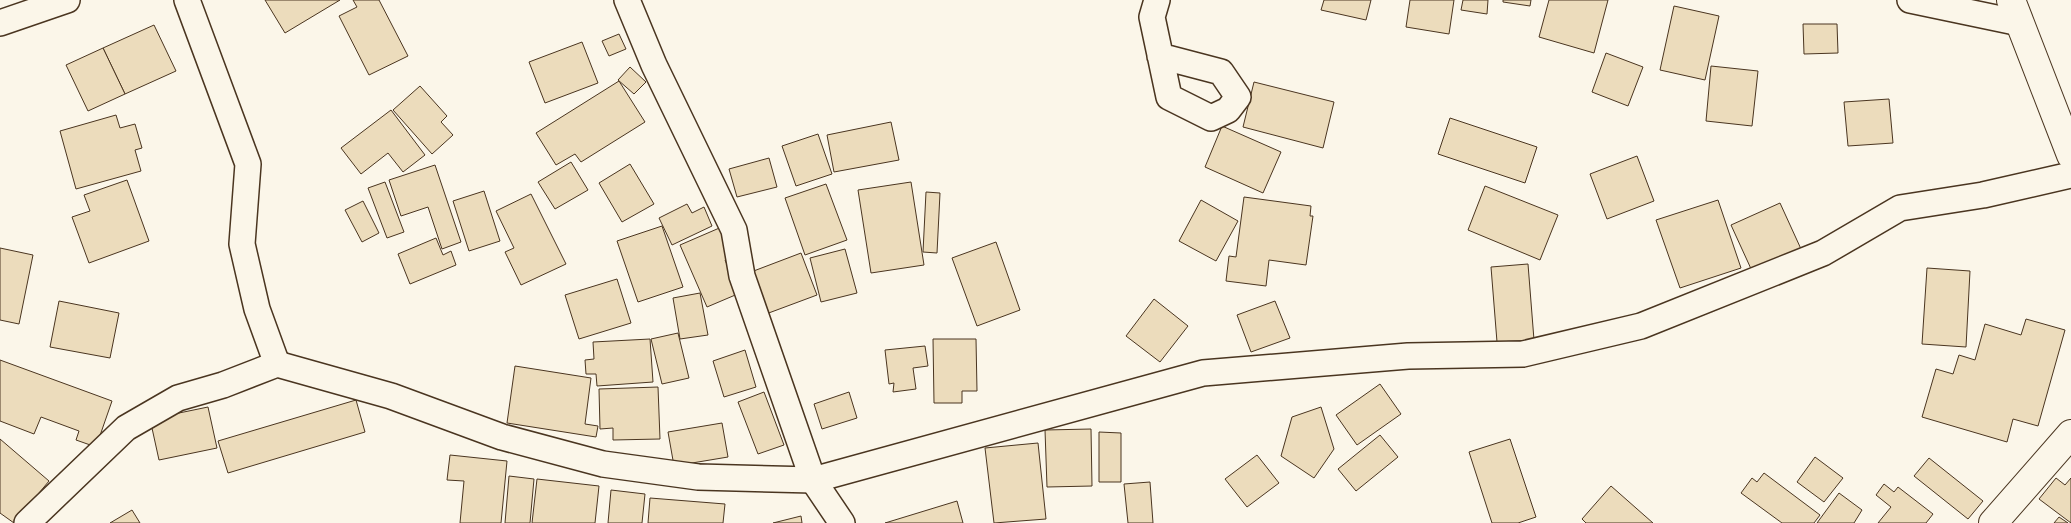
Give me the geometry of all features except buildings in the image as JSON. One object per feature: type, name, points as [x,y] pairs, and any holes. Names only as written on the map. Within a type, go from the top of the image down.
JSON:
[{"type":"street","points":[[0,23],[67,0]]},
{"type":"street","points":[[187,0],[248,164],[242,244],[257,308],[277,364]]},
{"type":"street","points":[[627,0],[654,65],[734,230],[742,276],[813,480],[842,523]]},
{"type":"street","points":[[1157,0],[1152,18],[1160,56]]},
{"type":"street","points":[[1910,0],[2016,12],[2071,155]]},
{"type":"street","points":[[27,523],[126,428],[178,398],[223,385],[277,364],[391,396],[502,437],[603,464],[698,477],[813,480],[1203,373],[1408,356],[1523,354],[1641,326],[1823,253],[1900,208],[1982,195],[2071,175]]},
{"type":"street","points":[[1993,523],[2071,434]]}]
